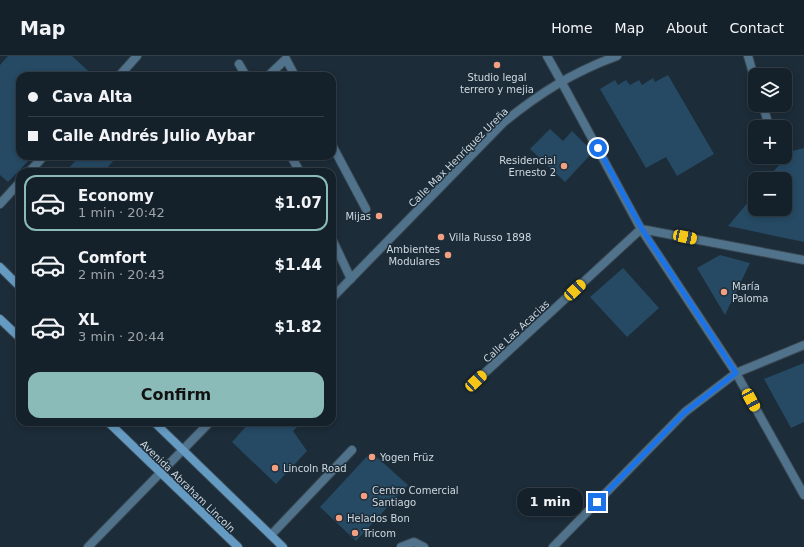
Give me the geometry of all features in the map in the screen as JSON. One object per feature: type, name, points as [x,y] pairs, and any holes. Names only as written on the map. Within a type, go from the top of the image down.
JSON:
[{"type":"main road","points":[[0,267],[16,283]]},
{"type":"main road","points":[[0,319],[16,334]]},
{"type":"main road","name":"Avenida Abraham Lincoln","points":[[112,426],[238,547]]},
{"type":"main road","points":[[158,426],[283,547]]},
{"type":"street","points":[[122,72],[137,56]]},
{"type":"street","points":[[547,56],[642,229],[736,373],[804,495]]},
{"type":"street","name":"Calle Max Henríquez Ureña","points":[[336,294],[504,122],[531,100],[562,81],[598,63],[617,56]]},
{"type":"street","points":[[748,56],[752,68]]},
{"type":"street","points":[[272,72],[288,57],[294,72]]},
{"type":"street","points":[[239,64],[244,72]]},
{"type":"street","points":[[336,153],[366,209]]},
{"type":"street","points":[[33,168],[40,160]]},
{"type":"street","points":[[0,204],[16,186]]},
{"type":"street","points":[[642,229],[804,260]]},
{"type":"street","name":"Calle Las Acacias","points":[[476,381],[642,229]]},
{"type":"street","points":[[336,247],[351,278]]},
{"type":"street","points":[[553,547],[685,412],[736,373],[804,345]]},
{"type":"street","points":[[88,547],[206,426]]},
{"type":"street","points":[[271,535],[352,450]]},
{"type":"street","points":[[401,547],[414,542],[424,547]]},
{"type":"building","points":[[8,56],[72,56],[90,72],[16,72],[16,160],[29,160],[21,168],[16,168],[16,174],[8,182],[0,175],[0,65]]},
{"type":"building","points":[[668,75],[714,154],[677,176],[666,157],[646,168],[600,89],[615,80],[618,85],[626,80],[630,85],[639,80],[642,85],[653,78],[655,82]]},
{"type":"building","name":"Residencial Ernesto 2","points":[[550,129],[563,141],[572,131],[593,152],[565,182],[530,149]]},
{"type":"building","points":[[804,148],[804,242],[728,226],[748,202],[748,216],[792,216],[792,172],[773,172],[780,164],[792,164],[792,151]]},
{"type":"building","points":[[76,160],[114,160],[107,168],[69,168]]},
{"type":"building","name":"María Paloma","points":[[720,255],[750,263],[725,315],[697,268]]},
{"type":"building","points":[[623,268],[659,308],[627,337],[590,297]]},
{"type":"building","points":[[804,363],[804,422],[791,428],[764,379]]},
{"type":"building","name":"Lincoln Road","points":[[246,426],[298,426],[293,431],[307,451],[276,484],[232,442]]},
{"type":"building","name":"Centro Comercial Santiago","points":[[371,452],[408,485],[356,541],[320,507]]},
{"type":"place","name":"Studio legal terrero y mejia","points":[[497,65]]},
{"type":"place","name":"Residencial Ernesto 2","points":[[564,166]]},
{"type":"place","name":"Mijas","points":[[379,216]]},
{"type":"place","name":"Villa Russo 1898","points":[[441,237]]},
{"type":"place","name":"Ambientes Modulares","points":[[448,255]]},
{"type":"place","name":"María Paloma","points":[[724,292]]},
{"type":"place","name":"Yogen Früz","points":[[372,457]]},
{"type":"place","name":"Lincoln Road","points":[[275,468]]},
{"type":"place","name":"Centro Comercial Santiago","points":[[364,496]]},
{"type":"place","name":"Helados Bon","points":[[339,518]]},
{"type":"place","name":"Tricom","points":[[355,533]]},
{"type":"route","points":[[597,502],[685,412],[736,373],[642,229],[598,148]]}]
